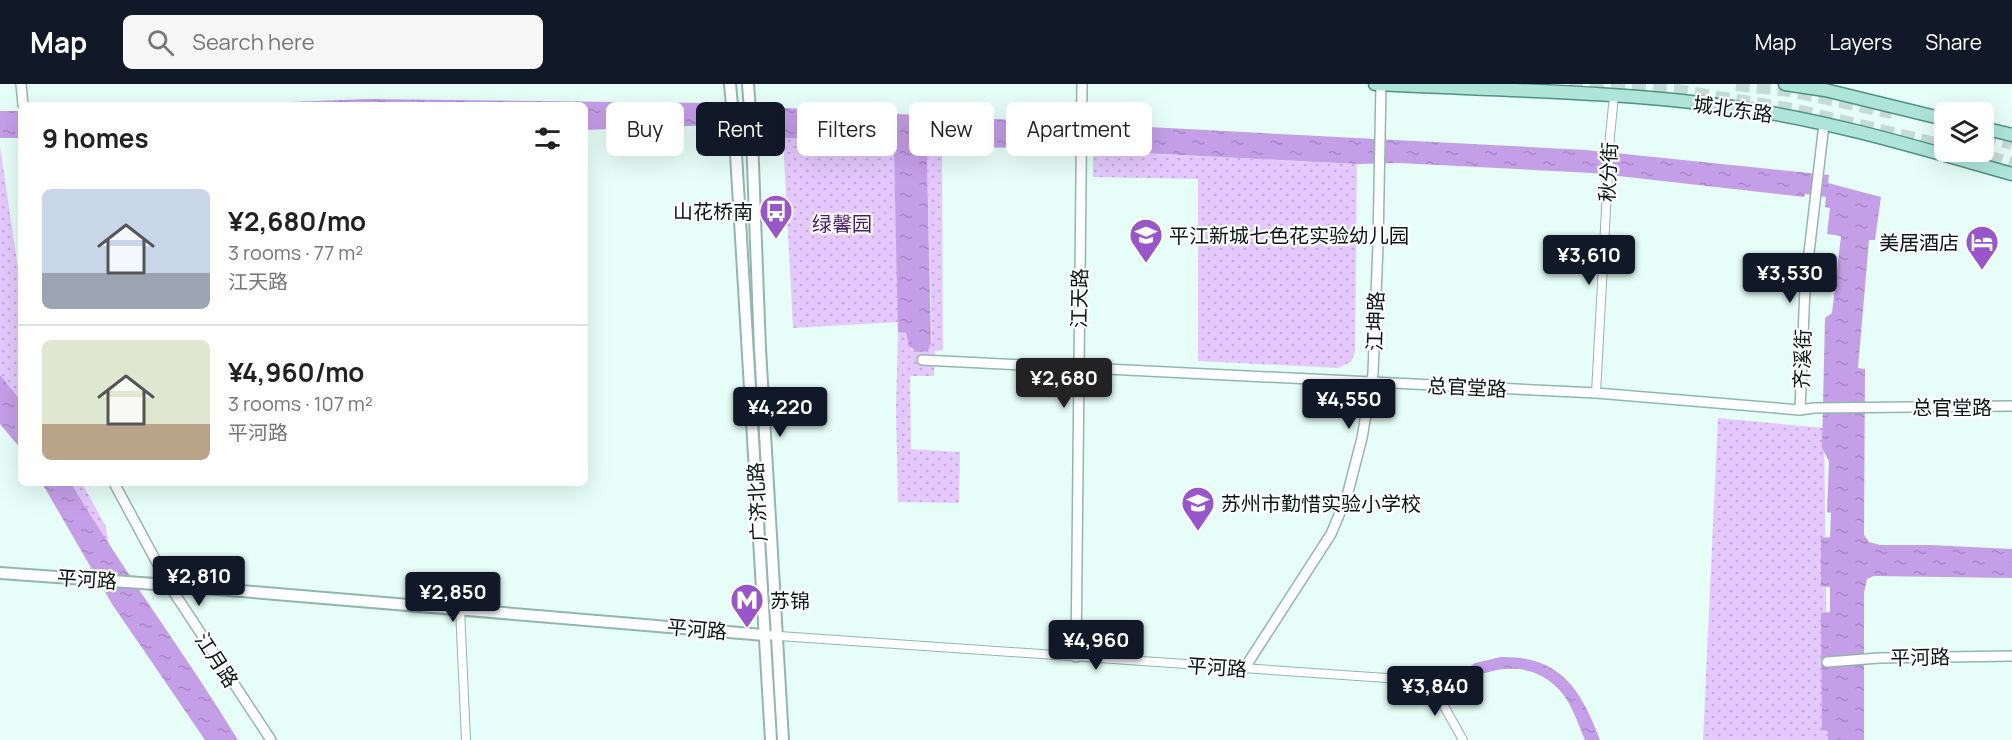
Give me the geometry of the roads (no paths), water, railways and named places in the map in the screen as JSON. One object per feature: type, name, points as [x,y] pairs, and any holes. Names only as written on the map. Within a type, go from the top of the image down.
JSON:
[{"type":"main road","name":"广济北路","points":[[748,84],[760,349],[783,740]]},
{"type":"main road","name":"城北东路","points":[[1375,84],[1614,95],[1734,107],[1824,124],[1911,145],[2012,174]]},
{"type":"main road","name":"城北东路","points":[[1785,84],[1825,87],[1934,116]]},
{"type":"main road","name":"广济北路","points":[[730,88],[735,137],[771,740]]},
{"type":"main road","points":[[1994,131],[2012,135]]},
{"type":"main road","name":"平河路","points":[[0,573],[765,635]]},
{"type":"street","points":[[21,84],[23,102]]},
{"type":"street","name":"江天路","points":[[1076,657],[1082,84]]},
{"type":"street","name":"江坤路","points":[[1244,669],[1330,534],[1347,496],[1362,438],[1371,383],[1378,244],[1381,84]]},
{"type":"street","name":"秋分街","points":[[1596,393],[1607,180],[1614,95]]},
{"type":"street","name":"齐溪街","points":[[1800,410],[1805,287],[1824,124]]},
{"type":"street","name":"总官堂路","points":[[922,360],[1596,393],[1800,410],[2012,406]]},
{"type":"street","name":"江月路","points":[[116,486],[168,585],[271,740]]},
{"type":"street","points":[[460,609],[466,740]]},
{"type":"street","name":"平河路","points":[[765,635],[1430,681],[1463,740]]},
{"type":"street","name":"平河路","points":[[1827,662],[1879,658],[2012,656]]},
{"type":"water","points":[[366,99],[625,102],[606,102],[606,129],[588,130],[588,102],[292,102]]},
{"type":"water","points":[[684,103],[696,103],[696,126],[684,126]]},
{"type":"water","points":[[785,108],[797,109],[797,138],[785,138]]},
{"type":"water","points":[[0,111],[18,111],[18,138],[0,138]]},
{"type":"water","points":[[897,114],[909,114],[909,156],[928,156],[931,342],[928,351],[917,352],[909,346],[906,333],[898,332],[894,156],[897,156]]},
{"type":"water","points":[[994,119],[1006,120],[1006,148],[994,147]]},
{"type":"water","points":[[1152,127],[1586,150],[1829,175],[1828,183],[1881,197],[1875,240],[1869,240],[1858,368],[1865,369],[1864,535],[1869,542],[1880,545],[2012,549],[2012,578],[1874,576],[1867,579],[1864,593],[1864,740],[1828,740],[1828,731],[1822,730],[1821,613],[1830,612],[1830,587],[1821,586],[1821,538],[1830,537],[1831,513],[1827,512],[1829,461],[1822,448],[1825,318],[1832,313],[1841,236],[1827,234],[1830,208],[1825,207],[1826,197],[1805,194],[1804,197],[1592,173],[1399,163],[1357,164],[1152,153]]},
{"type":"water","points":[[0,375],[18,397],[18,445],[0,424]]},
{"type":"water","points":[[44,486],[73,486],[238,740],[205,740],[112,604]]},
{"type":"water","points":[[1501,657],[1522,658],[1539,663],[1566,679],[1585,706],[1600,740],[1585,740],[1566,698],[1553,683],[1542,676],[1520,669],[1496,670],[1472,678],[1467,675],[1467,669],[1475,663]]},
{"type":"tunnel","points":[[1569,84],[1677,91],[1792,110],[1934,144]]},
{"type":"tunnel","points":[[1736,84],[1790,90],[1892,112]]},
{"type":"tunnel","points":[[1994,138],[2012,143]]},
{"type":"tunnel","points":[[1994,159],[2012,164]]},
{"type":"place","name":"山花桥南","points":[[776,240]]},
{"type":"place","name":"平江新城七色花实验幼儿园","points":[[1146,264]]},
{"type":"place","name":"美居酒店","points":[[1982,271]]},
{"type":"place","name":"苏州市勤惜实验小学校","points":[[1198,532]]},
{"type":"place","name":"苏锦","points":[[747,629]]},
{"type":"park label","name":"绿馨园","points":[[842,223]]}]
